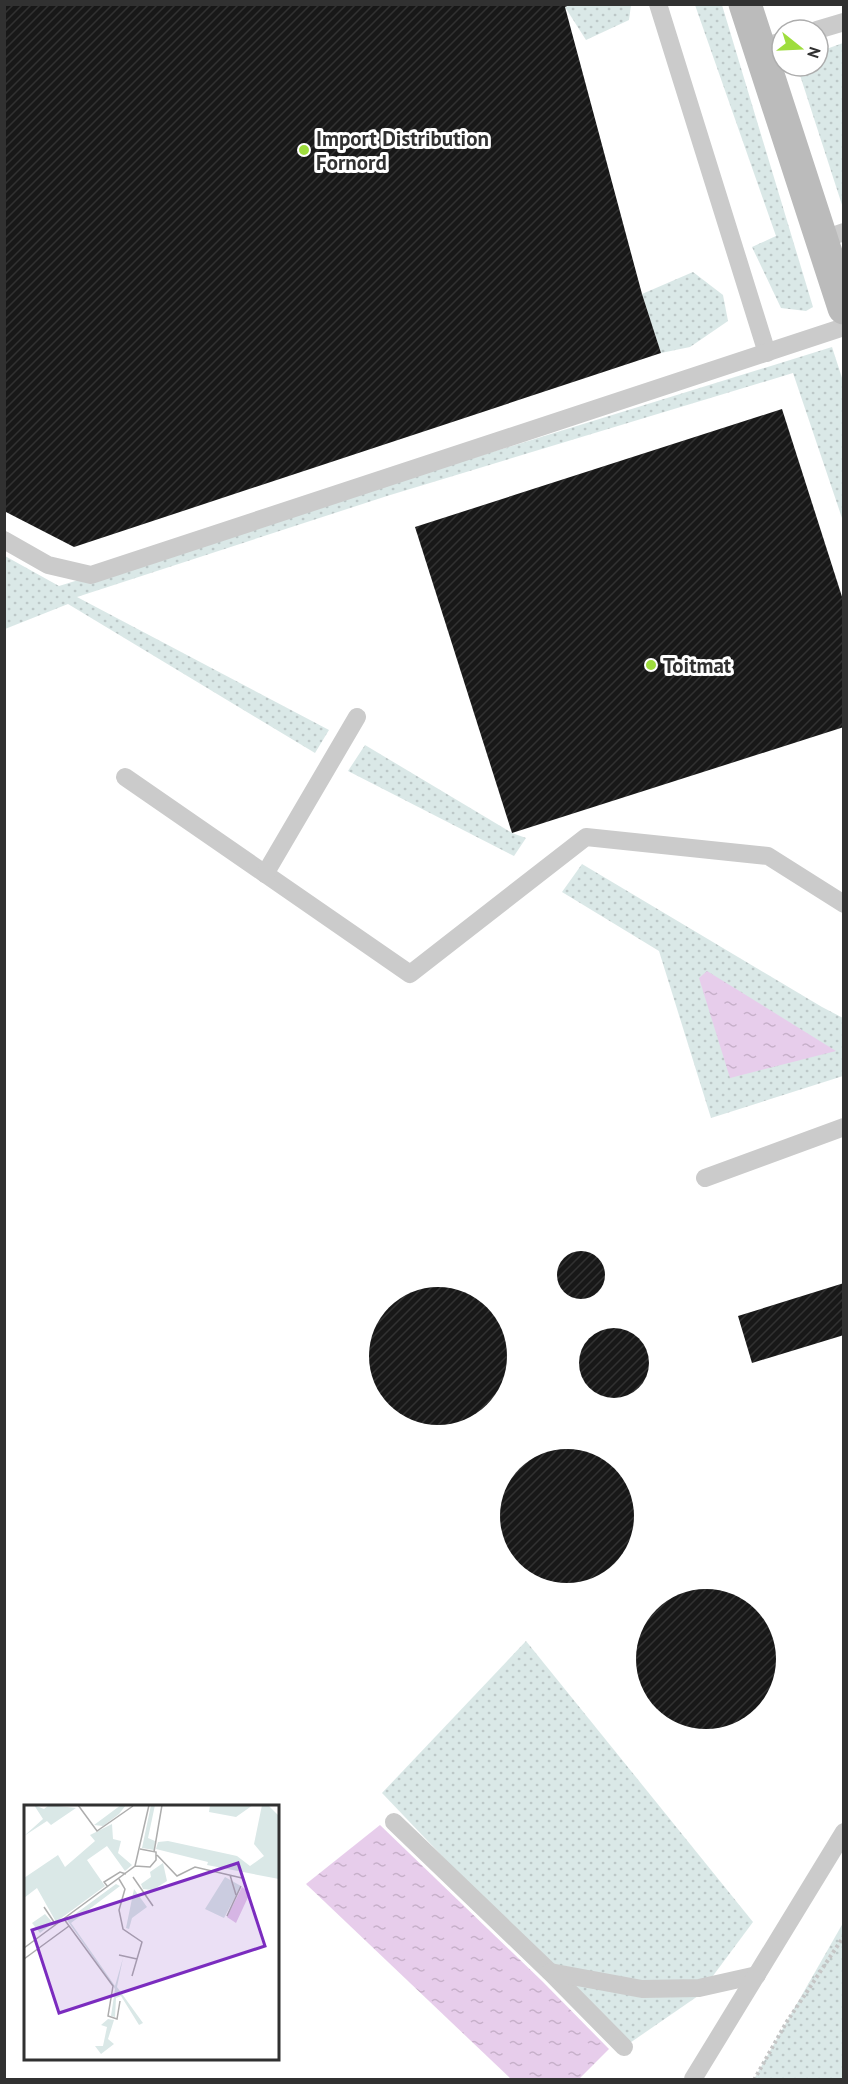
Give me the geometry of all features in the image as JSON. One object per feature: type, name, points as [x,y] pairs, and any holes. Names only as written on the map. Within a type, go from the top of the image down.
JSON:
[{"type":"street","points":[[745,4],[770,44]]},
{"type":"street","points":[[781,78],[832,236],[843,308]]},
{"type":"lane","points":[[658,4],[767,353]]},
{"type":"lane","points":[[4,540],[48,565],[91,575],[843,327]]},
{"type":"lane","points":[[265,874],[357,717]]},
{"type":"lane","points":[[124,777],[410,974],[586,837],[768,856],[843,904]]},
{"type":"lane","points":[[705,1178],[843,1127]]},
{"type":"lane","points":[[394,1822],[550,1972],[624,2047]]},
{"type":"lane","points":[[693,2079],[843,1832]]},
{"type":"lane","points":[[550,1972],[642,1989],[699,1988],[758,1975]]},
{"type":"path","points":[[754,2079],[786,2024],[843,1936]]},
{"type":"shaded area","points":[[574,4],[631,4],[629,20],[586,40],[565,7]]},
{"type":"shaded area","points":[[695,5],[722,5],[813,307],[806,311],[781,308],[752,247],[776,236]]},
{"type":"shaded area","points":[[843,43],[844,208],[801,78],[830,78],[830,48]]},
{"type":"shaded area","points":[[693,272],[723,295],[728,321],[690,347],[661,353],[642,294]]},
{"type":"shaded area","points":[[832,347],[843,381],[843,521],[793,373],[387,496],[77,597],[329,730],[315,753],[68,604],[5,629],[5,556],[59,586]]},
{"type":"shaded area","points":[[365,745],[512,833],[526,838],[514,856],[348,771]]},
{"type":"shaded area","points":[[582,864],[843,1018],[843,1076],[711,1118],[659,951],[562,892]]},
{"type":"shaded area","points":[[526,1641],[753,1922],[698,1996],[624,2047],[382,1793]]},
{"type":"shaded area","points":[[843,1923],[843,2079],[754,2079]]},
{"type":"water","points":[[707,971],[836,1051],[730,1078],[699,978]]},
{"type":"water","points":[[380,1825],[609,2049],[579,2079],[511,2079],[306,1884]]},
{"type":"building","name":"Import Distribution Fornord","points":[[4,4],[572,4],[565,7],[642,294],[661,353],[74,547],[4,511]]},
{"type":"building","name":"Toitmat","points":[[782,409],[844,603],[844,727],[512,833],[415,527]]},
{"type":"building","points":[[576,1251],[586,1251],[601,1261],[605,1275],[601,1289],[595,1295],[586,1299],[576,1299],[561,1289],[557,1280],[557,1270],[567,1255]]},
{"type":"building","points":[[844,1283],[844,1335],[752,1363],[738,1316]]},
{"type":"building","points":[[438,1287],[465,1292],[487,1307],[502,1329],[507,1356],[502,1383],[487,1405],[465,1420],[438,1425],[411,1420],[389,1405],[374,1383],[369,1356],[374,1329],[389,1307],[411,1292]]},
{"type":"building","points":[[621,1328],[634,1334],[643,1343],[647,1349],[649,1363],[647,1377],[639,1388],[628,1396],[607,1398],[589,1388],[581,1377],[579,1356],[589,1338],[600,1330]]},
{"type":"building","points":[[567,1449],[593,1454],[614,1469],[629,1490],[634,1516],[629,1542],[614,1563],[593,1578],[567,1583],[541,1578],[520,1563],[505,1542],[500,1516],[505,1490],[520,1469],[541,1454]]},
{"type":"building","points":[[706,1589],[733,1594],[756,1609],[771,1632],[776,1659],[771,1686],[756,1709],[733,1724],[706,1729],[679,1724],[656,1709],[641,1686],[636,1659],[641,1632],[656,1609],[679,1594]]},
{"type":"place","name":"Import Distribution Fornord","points":[[304,150]]},
{"type":"place","name":"Toitmat","points":[[651,665]]}]
